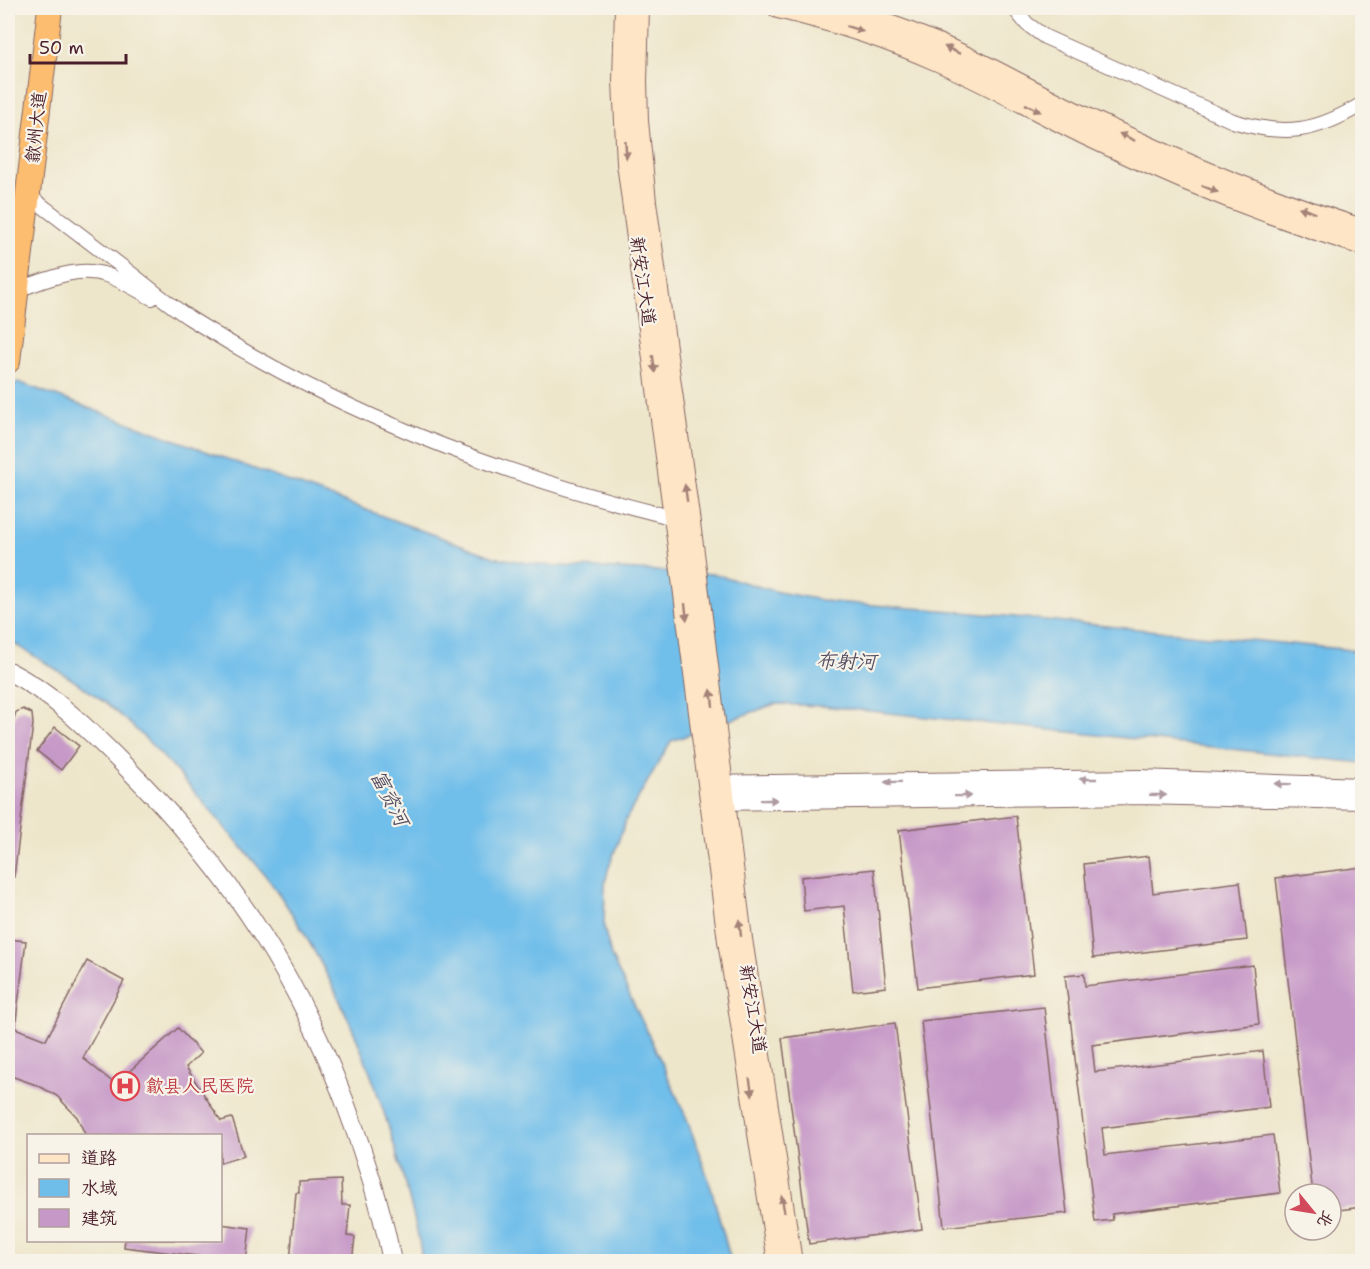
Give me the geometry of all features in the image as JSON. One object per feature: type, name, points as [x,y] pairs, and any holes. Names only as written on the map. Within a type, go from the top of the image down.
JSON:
[{"type":"highway","name":"歙州大道","points":[[8,238],[34,8]]},
{"type":"highway","name":"歙州大道","points":[[8,357],[50,8]]},
{"type":"main road","name":"新安江大道","points":[[624,8],[622,81],[627,163],[674,518],[686,552]]},
{"type":"main road","name":"新安江大道","points":[[639,8],[637,81],[641,161],[716,792],[728,941],[778,1262]]},
{"type":"main road","points":[[778,8],[835,23],[908,48],[965,73],[1082,133],[1169,173],[1295,222],[1362,245]]},
{"type":"main road","points":[[837,8],[877,20],[943,46],[1175,159],[1362,229]]},
{"type":"main road","name":"新安江大道","points":[[716,792],[742,939],[792,1262]]},
{"type":"street","points":[[1014,8],[1027,24],[1045,37],[1233,121],[1249,126],[1282,130],[1310,127],[1337,119],[1362,104]]},
{"type":"street","points":[[28,195],[188,317]]},
{"type":"street","points":[[16,290],[69,273],[95,273],[115,278],[188,317],[305,385],[423,439],[552,485],[674,518]]},
{"type":"street","points":[[8,671],[30,682],[86,727],[146,787],[209,858],[256,923],[300,997],[330,1061],[376,1192],[392,1262]]},
{"type":"street","points":[[716,792],[1140,779],[1362,787]]},
{"type":"street","points":[[716,792],[1118,795],[1362,800]]},
{"type":"green space","points":[[8,8],[16,8],[8,80]]},
{"type":"water","points":[[18,382],[494,557],[540,565],[714,574],[778,592],[832,602],[953,611],[1362,651],[1362,763],[823,706],[775,704],[671,741],[627,817],[605,884],[604,927],[611,956],[687,1119],[710,1184],[731,1261],[422,1261],[409,1198],[369,1070],[323,967],[285,903],[248,854],[175,769],[139,733],[89,691],[8,640],[8,383],[13,385]]},
{"type":"building","points":[[23,709],[32,714],[33,724],[14,877],[8,877],[8,741],[10,725],[12,725],[16,712]]},
{"type":"building","points":[[55,727],[79,746],[61,770],[37,751]]},
{"type":"building","points":[[1016,816],[1034,974],[918,988],[899,830]]},
{"type":"building","points":[[1149,856],[1153,893],[1240,882],[1247,940],[1093,958],[1084,864]]},
{"type":"building","points":[[1362,867],[1362,1207],[1343,1209],[1343,1182],[1312,1182],[1276,878]]},
{"type":"building","points":[[874,869],[886,987],[853,991],[844,906],[804,911],[801,877]]},
{"type":"building","points":[[8,939],[26,941],[15,1028],[46,1040],[87,961],[124,981],[83,1058],[115,1084],[178,1028],[201,1053],[186,1067],[221,1121],[232,1118],[244,1156],[222,1162],[222,1134],[85,1134],[77,1117],[57,1096],[39,1086],[8,1075]]},
{"type":"building","points":[[1253,965],[1259,1024],[1092,1045],[1095,1072],[1263,1051],[1269,1107],[1102,1128],[1105,1155],[1273,1135],[1280,1193],[1112,1214],[1113,1220],[1095,1222],[1065,976],[1084,974],[1085,986]]},
{"type":"building","points":[[1044,1007],[1067,1213],[944,1227],[921,1021]]},
{"type":"building","points":[[895,1023],[922,1229],[809,1244],[782,1038]]},
{"type":"building","points":[[341,1180],[342,1205],[350,1205],[347,1236],[355,1237],[352,1262],[290,1262],[299,1182]]},
{"type":"building","points":[[222,1224],[250,1228],[246,1262],[124,1247],[125,1242],[222,1242]]},
{"type":"place","name":"歙县人民医院","points":[[125,1086]]},
{"type":"water label","name":"布射河","points":[[846,661]]},
{"type":"water label","name":"富资河","points":[[390,798]]}]
